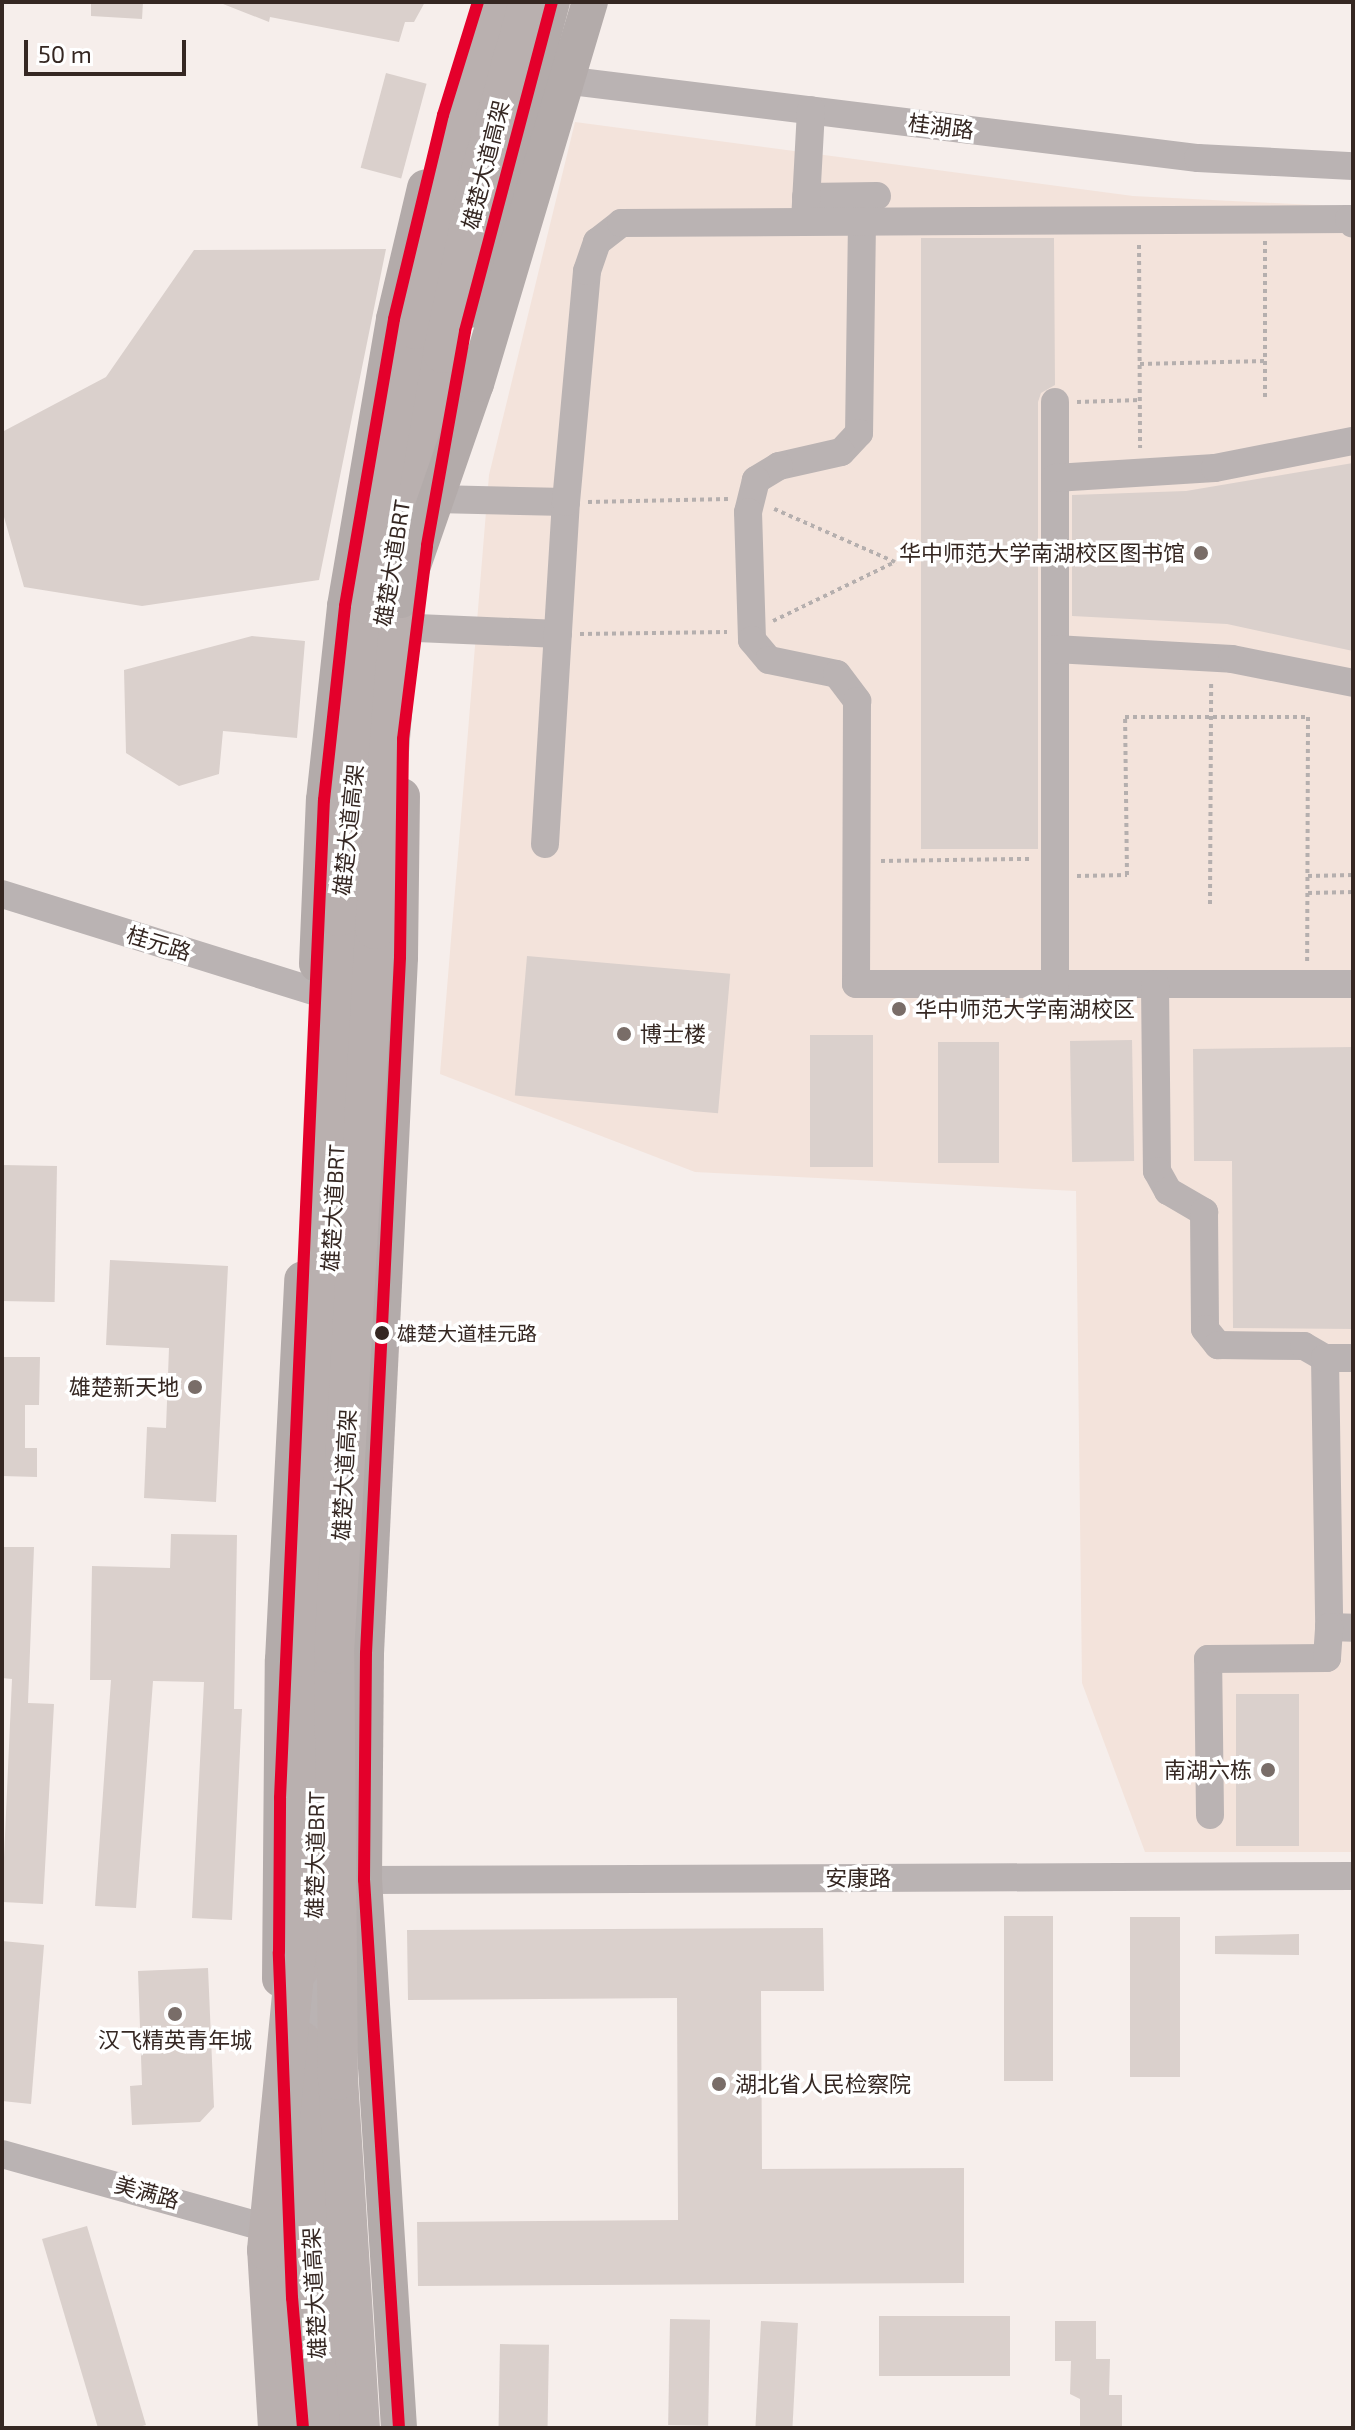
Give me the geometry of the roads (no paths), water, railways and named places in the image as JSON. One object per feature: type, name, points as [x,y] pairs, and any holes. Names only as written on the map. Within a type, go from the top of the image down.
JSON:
[{"type":"highway","name":"雄楚大道高架","points":[[333,2402],[298,1934],[305,1641],[339,916],[370,605],[415,329],[456,133],[495,2]]},
{"type":"highway","name":"雄楚大道高架","points":[[333,2402],[338,2080],[334,1654],[375,929],[409,614],[472,217],[529,2]]},
{"type":"highway","points":[[278,2428],[267,2250],[298,1934]]},
{"type":"highway","points":[[333,2402],[360,2428]]},
{"type":"main road","points":[[456,133],[480,2]]},
{"type":"main road","points":[[303,2428],[290,2235],[279,1952],[280,1798],[324,800],[363,494],[394,319],[443,115],[480,2]]},
{"type":"main road","points":[[399,2428],[367,1986],[364,1880],[366,1653],[400,957],[403,739],[409,614],[435,499],[465,331],[552,2]]},
{"type":"main road","points":[[409,614],[590,2]]},
{"type":"street","name":"雄楚大道BRT","points":[[335,2428],[312,2025],[329,1271],[351,917],[384,603],[432,321],[510,2]]},
{"type":"street","name":"桂湖路","points":[[531,76],[1198,158],[1353,166]]},
{"type":"street","points":[[806,209],[811,110]]},
{"type":"street","points":[[545,844],[566,502],[587,271],[597,242],[621,223],[806,209],[877,196]]},
{"type":"street","points":[[806,209],[862,221],[1349,219],[1353,224]]},
{"type":"street","points":[[862,221],[859,433],[841,452],[779,466],[756,480],[751,499],[751,632],[769,660],[837,674],[857,701],[857,861],[866,932],[856,984],[1353,984]]},
{"type":"street","points":[[1055,402],[1055,984]]},
{"type":"street","points":[[1055,478],[1215,468],[1353,441]]},
{"type":"street","points":[[435,499],[566,502]]},
{"type":"street","points":[[409,614],[558,634]]},
{"type":"street","points":[[1055,649],[1212,657],[1353,683]]},
{"type":"street","name":"桂元路","points":[[2,894],[316,992]]},
{"type":"street","points":[[1155,984],[1157,1171],[1168,1191],[1195,1202],[1204,1212],[1207,1337],[1218,1345],[1304,1346],[1339,1358],[1341,1627],[1327,1658],[1208,1659],[1210,1815]]},
{"type":"street","name":"安康路","points":[[364,1880],[1353,1876]]},
{"type":"street","name":"美满路","points":[[2,2154],[264,2224],[290,2235]]},
{"type":"place","name":"华中师范大学南湖校区图书馆","points":[[1201,553]]},
{"type":"place","name":"华中师范大学南湖校区","points":[[899,1009]]},
{"type":"place","name":"博士楼","points":[[624,1034]]},
{"type":"place","name":"雄楚大道桂元路","points":[[382,1333]]},
{"type":"place","name":"雄楚新天地","points":[[195,1387]]},
{"type":"place","name":"南湖六栋","points":[[1268,1770]]},
{"type":"place","name":"汉飞精英青年城","points":[[175,2014]]},
{"type":"place","name":"湖北省人民检察院","points":[[719,2084]]}]
